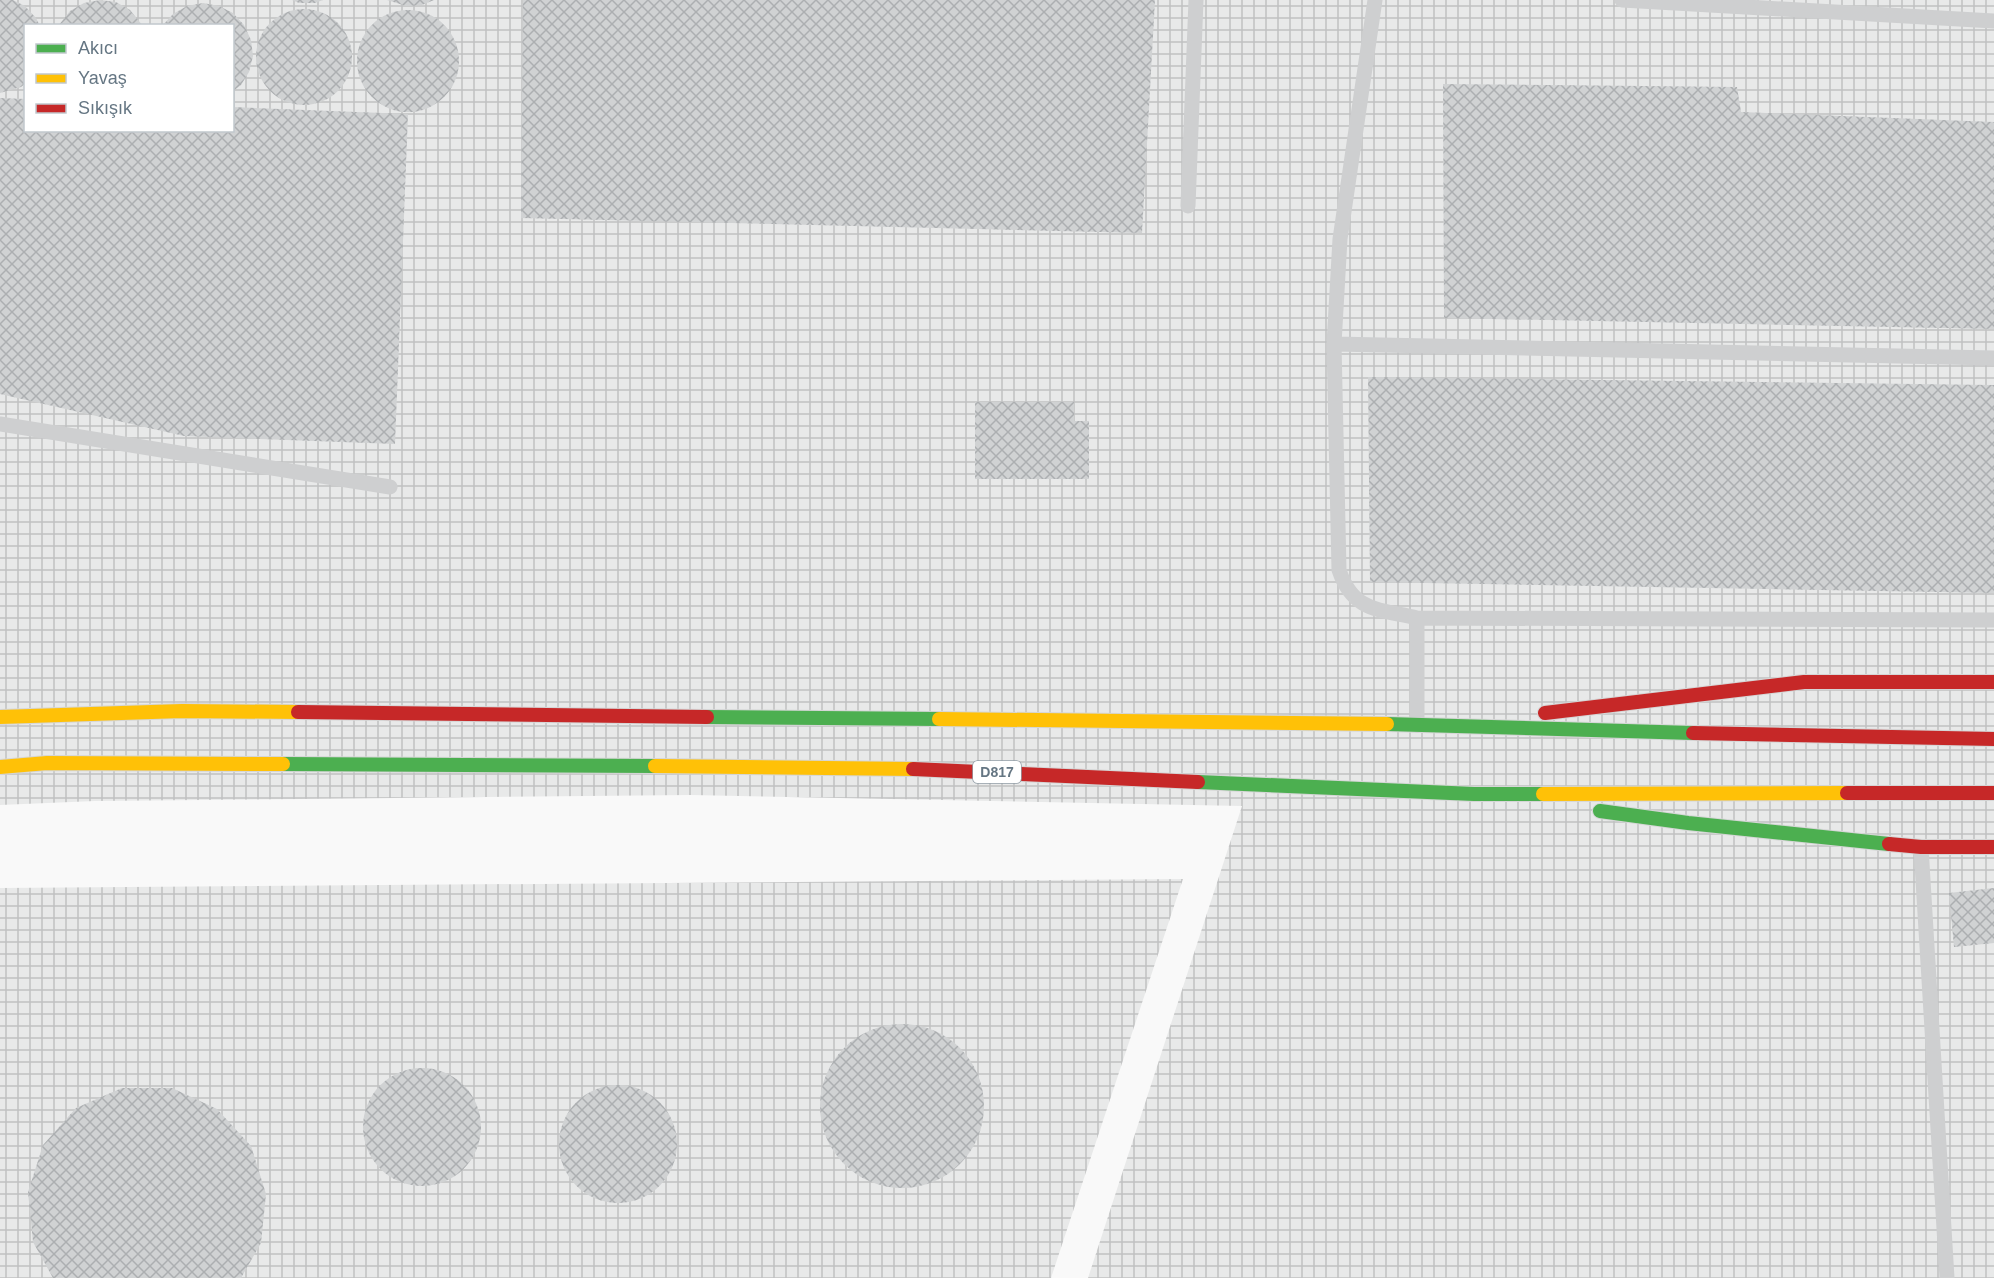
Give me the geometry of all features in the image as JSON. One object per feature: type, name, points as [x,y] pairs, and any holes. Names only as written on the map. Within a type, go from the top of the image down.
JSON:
[{"type":"highway","points":[[1444,725],[1804,682],[1994,682]]},
{"type":"highway","points":[[0,717],[183,711],[1444,725],[1533,730],[1994,739]]},
{"type":"highway","name":"D817","points":[[0,767],[47,763],[877,766],[1474,795],[1994,793]]},
{"type":"highway","points":[[1474,795],[1688,823],[1922,847],[1994,847]]},
{"type":"lane","points":[[1188,206],[1196,0]]},
{"type":"lane","points":[[1375,0],[1340,239],[1334,344],[1339,570],[1347,589],[1354,598],[1364,606],[1417,618],[1994,620]]},
{"type":"lane","points":[[1622,0],[1994,21]]},
{"type":"lane","points":[[1334,344],[1994,358]]},
{"type":"lane","points":[[0,424],[390,487]]},
{"type":"lane","points":[[1417,618],[1417,725]]},
{"type":"lane","points":[[1922,847],[1947,1278]]},
{"type":"shaded area","points":[[0,0],[1994,0],[1994,1278],[1088,1278],[1242,806],[691,795],[95,801],[0,805]]},
{"type":"shaded area","points":[[1183,879],[1051,1278],[0,1278],[0,888]]},
{"type":"building","points":[[0,0],[13,0],[25,6],[39,24],[24,24],[24,85],[0,93]]},
{"type":"building","points":[[100,0],[116,2],[130,10],[141,24],[60,24],[70,11],[84,3]]},
{"type":"building","points":[[292,0],[323,0],[315,3],[299,3]]},
{"type":"building","points":[[387,0],[434,0],[422,5],[406,6]]},
{"type":"building","points":[[523,0],[1155,0],[1142,233],[521,218]]},
{"type":"building","points":[[203,3],[219,6],[233,13],[244,25],[251,40],[253,56],[249,72],[241,85],[234,90],[234,24],[164,24],[173,14],[187,6]]},
{"type":"building","points":[[304,9],[322,12],[338,23],[349,39],[352,57],[349,75],[338,91],[322,102],[304,105],[286,102],[270,91],[259,75],[256,57],[259,39],[270,23],[286,12]]},
{"type":"building","points":[[408,10],[428,14],[444,25],[455,41],[459,61],[455,81],[444,97],[428,108],[408,112],[388,108],[372,97],[361,81],[357,61],[361,41],[372,25],[388,14]]},
{"type":"building","points":[[1443,84],[1737,87],[1741,112],[1994,122],[1994,329],[1444,318]]},
{"type":"building","points":[[0,98],[24,99],[24,132],[234,132],[234,107],[408,114],[395,444],[184,436],[0,394]]},
{"type":"building","points":[[1368,377],[1994,385],[1994,593],[1370,582]]},
{"type":"building","points":[[975,402],[1074,402],[1074,421],[1089,421],[1089,479],[975,479]]},
{"type":"building","points":[[1994,888],[1994,943],[1954,947],[1949,893]]},
{"type":"building","points":[[902,1024],[933,1030],[960,1048],[978,1075],[984,1106],[978,1137],[960,1164],[933,1182],[902,1188],[871,1182],[844,1164],[826,1137],[820,1106],[826,1075],[844,1048],[871,1030]]},
{"type":"building","points":[[422,1068],[445,1073],[464,1085],[476,1104],[481,1127],[476,1150],[464,1169],[445,1181],[422,1186],[399,1181],[380,1169],[368,1150],[363,1127],[368,1104],[380,1085],[399,1073]]},
{"type":"building","points":[[618,1085],[641,1090],[660,1102],[672,1121],[677,1144],[672,1167],[660,1186],[641,1198],[618,1203],[595,1198],[576,1186],[564,1167],[559,1144],[564,1121],[576,1102],[595,1090]]},
{"type":"building","points":[[122,1088],[172,1088],[217,1109],[251,1146],[266,1194],[261,1243],[241,1278],[53,1278],[33,1242],[28,1192],[43,1145],[76,1108]]},
{"type":"traffic: fast","points":[[707,717],[939,719]]},
{"type":"traffic: fast","points":[[1387,724],[1693,733]]},
{"type":"traffic: fast","points":[[283,764],[655,766]]},
{"type":"traffic: fast","points":[[1198,782],[1474,794],[1543,794]]},
{"type":"traffic: fast","points":[[1600,811],[1688,823],[1889,844]]},
{"type":"traffic: slow","points":[[0,717],[182,711],[298,712]]},
{"type":"traffic: slow","points":[[939,719],[1387,724]]},
{"type":"traffic: slow","points":[[0,767],[47,763],[283,764]]},
{"type":"traffic: slow","points":[[655,766],[913,769]]},
{"type":"traffic: slow","points":[[1543,794],[1847,793]]},
{"type":"traffic: jam","points":[[1545,713],[1804,682],[1994,682]]},
{"type":"traffic: jam","points":[[298,712],[707,717]]},
{"type":"traffic: jam","points":[[1693,733],[1994,739]]},
{"type":"traffic: jam","points":[[913,769],[1198,782]]},
{"type":"traffic: jam","points":[[1847,793],[1994,793]]},
{"type":"traffic: jam","points":[[1889,844],[1921,847],[1994,847]]}]
